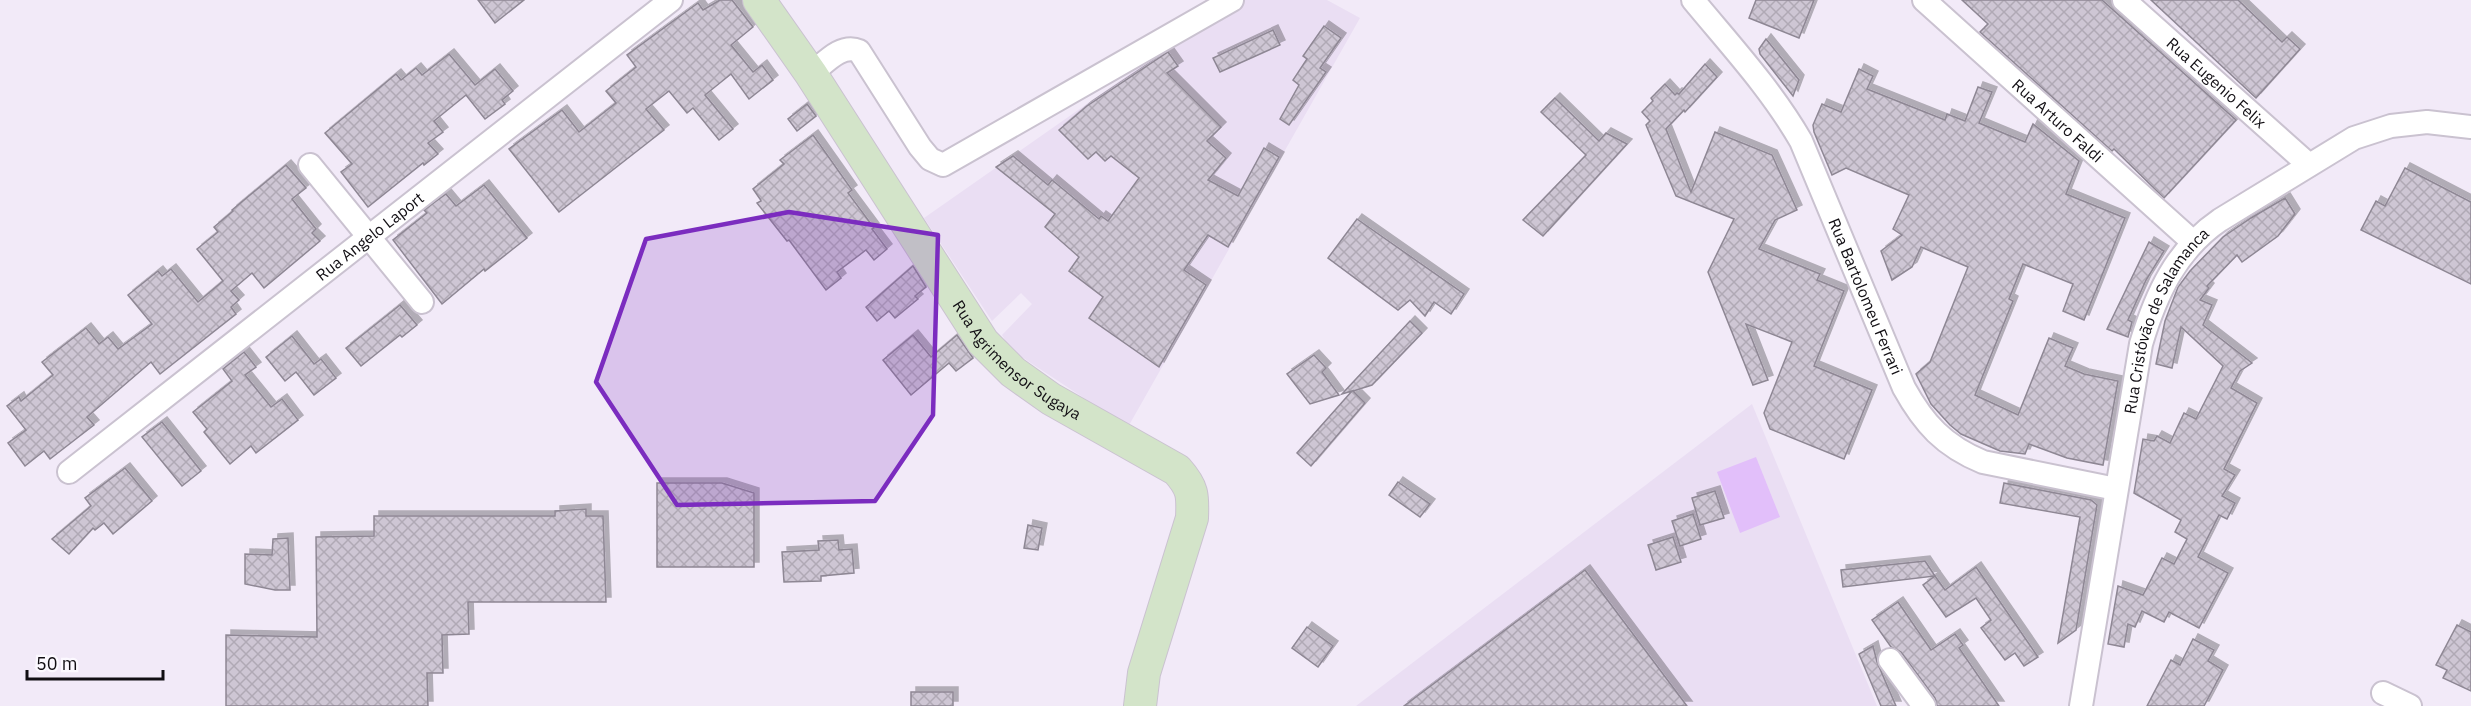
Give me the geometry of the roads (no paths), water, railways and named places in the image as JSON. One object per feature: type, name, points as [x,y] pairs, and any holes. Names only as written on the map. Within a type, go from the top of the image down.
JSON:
[{"type":"main road","name":"Rua Agrimensor Sugaya","points":[[759,0],[811,74],[983,342],[1013,372],[1051,399],[1177,470],[1187,481],[1193,495],[1192,518],[1147,662],[1140,706]]},
{"type":"street","name":"Rua Angelo Laport","points":[[69,472],[671,0]]},
{"type":"street","points":[[811,74],[843,50],[852,47],[859,51],[920,147],[930,159],[943,165],[1232,0]]},
{"type":"street","name":"Rua Bartolomeu Ferrari","points":[[1693,0],[1763,84],[1785,113],[1801,141],[1904,388],[1918,414],[1938,436],[1963,454],[1983,462],[2116,489]]},
{"type":"street","name":"Rua Arturo Faldi","points":[[1924,0],[2193,242]]},
{"type":"street","name":"Rua Eugenio Felix","points":[[2124,0],[2309,165]]},
{"type":"street","name":"Rua Cristóvão de Salamanca","points":[[2081,706],[2141,344],[2152,309],[2180,256],[2220,220],[2354,138],[2391,126],[2427,122],[2471,128]]},
{"type":"street","points":[[310,165],[422,302]]},
{"type":"street","points":[[1890,660],[1924,706]]},
{"type":"street","points":[[2383,693],[2410,706]]}]
